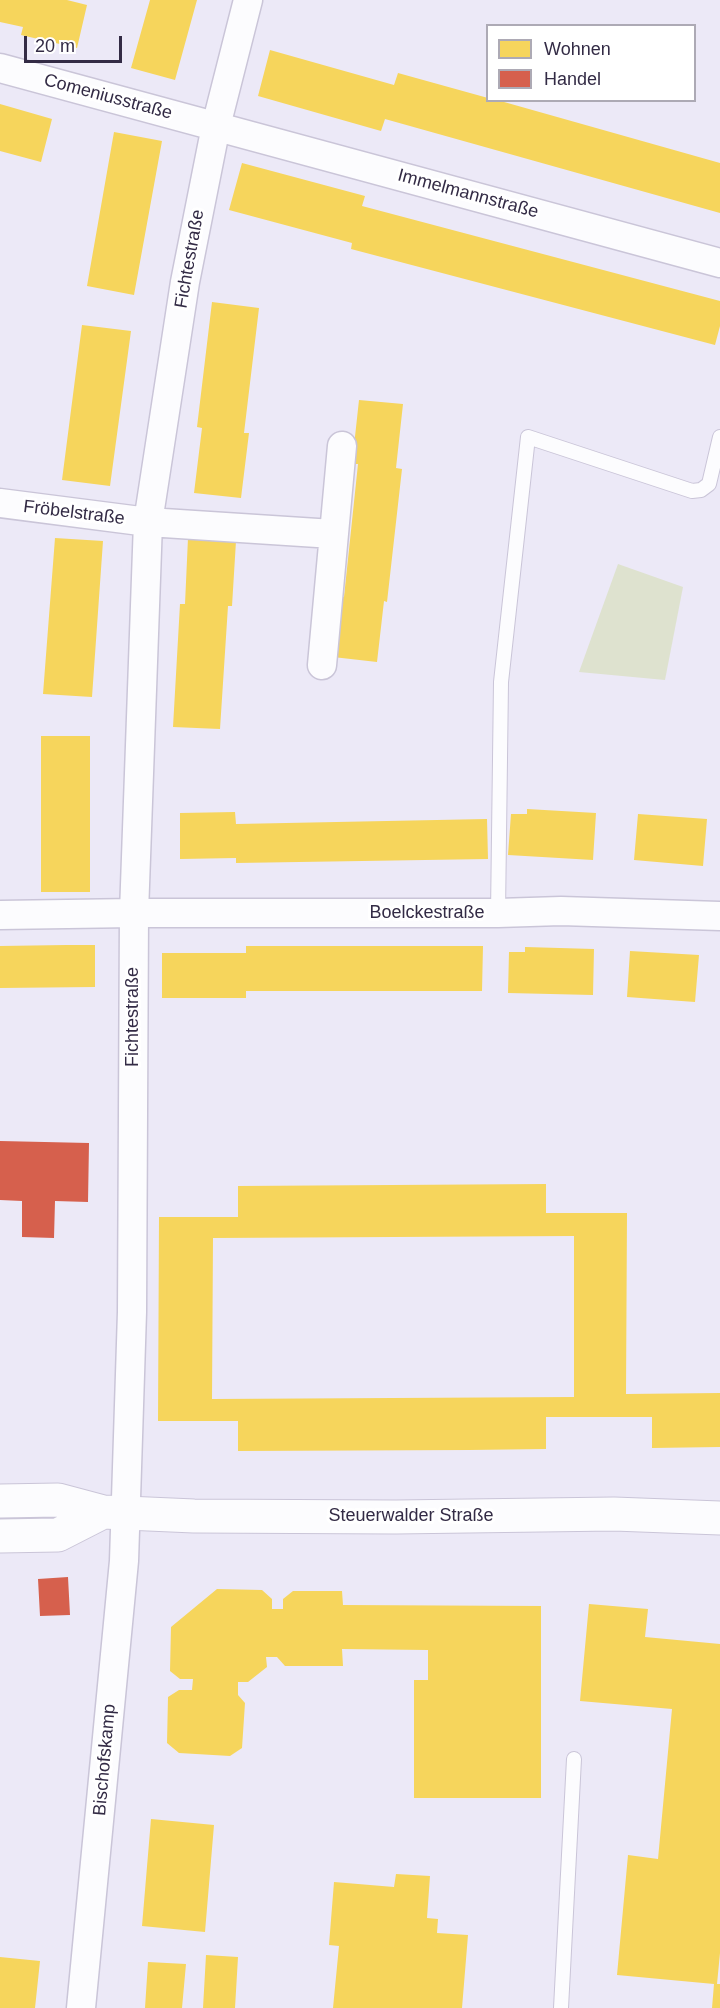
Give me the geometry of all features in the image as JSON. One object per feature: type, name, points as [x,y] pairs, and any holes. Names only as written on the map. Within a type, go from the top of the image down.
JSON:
[{"type":"street","name":"Fichtestraße","points":[[114,1512],[132,1312],[134,913],[148,522],[185,282],[216,126],[248,0]]},
{"type":"street","name":"Comeniusstraße","points":[[0,68],[216,126]]},
{"type":"street","name":"Immelmannstraße","points":[[216,126],[720,263]]},
{"type":"street","points":[[322,665],[342,446]]},
{"type":"street","name":"Fröbelstraße","points":[[0,504],[148,522]]},
{"type":"street","points":[[148,522],[333,534]]},
{"type":"street","name":"Boelckestraße","points":[[0,915],[561,911],[720,916]]},
{"type":"street","name":"Steuerwalder Straße","points":[[0,1501],[58,1500],[114,1512],[194,1516],[396,1517],[614,1514],[720,1518]]},
{"type":"street","points":[[0,1536],[58,1535],[114,1512]]},
{"type":"street","name":"Bischofskamp","points":[[81,2008],[123,1573],[114,1512]]},
{"type":"lane","points":[[498,913],[501,682],[528,436],[692,491],[701,490],[709,484],[720,437]]},
{"type":"lane","points":[[561,2008],[574,1759]]},
{"type":"green space","points":[[618,564],[683,587],[665,680],[579,672]]},
{"type":"building: Wohnen","points":[[0,0],[67,0],[87,5],[77,48],[21,35],[23,27],[0,22]]},
{"type":"building: Wohnen","points":[[150,0],[197,0],[175,80],[131,68]]},
{"type":"building: Wohnen","points":[[270,50],[394,85],[398,73],[486,97],[486,102],[504,102],[720,163],[720,213],[385,119],[381,131],[258,96]]},
{"type":"building: Wohnen","points":[[0,104],[52,119],[41,162],[0,151]]},
{"type":"building: Wohnen","points":[[114,132],[162,141],[134,295],[87,286]]},
{"type":"building: Wohnen","points":[[242,163],[365,196],[362,206],[720,301],[720,326],[715,345],[351,249],[352,243],[229,210]]},
{"type":"building: Wohnen","points":[[212,302],[259,308],[244,433],[249,433],[241,498],[194,493],[202,428],[197,427]]},
{"type":"building: Wohnen","points":[[82,325],[131,331],[110,486],[62,480]]},
{"type":"building: Wohnen","points":[[359,400],[403,404],[396,468],[402,469],[387,602],[384,601],[377,662],[333,657],[339,596],[344,597],[358,464],[352,464]]},
{"type":"building: Wohnen","points":[[55,538],[103,541],[92,697],[43,694]]},
{"type":"building: Wohnen","points":[[188,538],[236,541],[232,606],[228,606],[220,729],[173,727],[180,604],[185,604]]},
{"type":"building: Wohnen","points":[[41,736],[90,736],[90,892],[41,892]]},
{"type":"building: Wohnen","points":[[527,809],[596,813],[593,860],[508,855],[511,814],[527,814]]},
{"type":"building: Wohnen","points":[[235,812],[236,824],[487,819],[488,859],[236,863],[236,858],[180,859],[180,813]]},
{"type":"building: Wohnen","points":[[638,814],[707,819],[703,866],[634,860]]},
{"type":"building: Wohnen","points":[[95,945],[95,987],[0,988],[0,946]]},
{"type":"building: Wohnen","points":[[246,946],[483,946],[482,991],[246,991],[246,998],[162,998],[162,953],[246,953]]},
{"type":"building: Wohnen","points":[[525,947],[594,949],[593,995],[508,993],[509,952],[525,952]]},
{"type":"building: Wohnen","points":[[630,951],[699,955],[695,1002],[627,997]]},
{"type":"building: Wohnen","points":[[546,1184],[546,1213],[627,1213],[626,1394],[720,1393],[720,1447],[652,1448],[652,1417],[546,1417],[546,1449],[469,1450],[238,1451],[238,1421],[158,1421],[159,1217],[238,1217],[238,1186]],"holes":[[[574,1236],[574,1397],[212,1399],[213,1238]]]},
{"type":"building: Wohnen","points":[[217,1589],[262,1590],[272,1599],[272,1609],[283,1609],[283,1599],[293,1591],[342,1591],[343,1605],[541,1606],[541,1798],[414,1798],[414,1680],[428,1680],[428,1650],[342,1649],[343,1666],[285,1666],[277,1657],[266,1657],[267,1667],[248,1682],[238,1682],[238,1695],[245,1703],[242,1748],[230,1756],[179,1753],[167,1743],[168,1697],[179,1690],[192,1690],[193,1679],[180,1679],[170,1671],[171,1627]]},
{"type":"building: Wohnen","points":[[589,1604],[648,1609],[645,1637],[720,1644],[720,1953],[717,1984],[720,1984],[720,2008],[712,2008],[714,1984],[617,1975],[628,1855],[658,1859],[672,1709],[580,1701]]},
{"type":"building: Wohnen","points":[[151,1819],[214,1825],[205,1932],[142,1926]]},
{"type":"building: Wohnen","points":[[396,1874],[430,1876],[427,1918],[438,1919],[437,1933],[468,1935],[462,2008],[333,2008],[339,1946],[329,1945],[334,1882],[394,1887]]},
{"type":"building: Wohnen","points":[[206,1955],[238,1957],[235,2008],[203,2008]]},
{"type":"building: Wohnen","points":[[0,1957],[40,1961],[35,2008],[0,2008]]},
{"type":"building: Wohnen","points":[[148,1962],[186,1964],[182,2008],[145,2008]]},
{"type":"building: Handel","points":[[0,1141],[89,1143],[88,1202],[55,1201],[54,1238],[22,1237],[22,1201],[0,1200]]},
{"type":"building: Handel","points":[[68,1577],[70,1615],[40,1616],[38,1579]]}]
